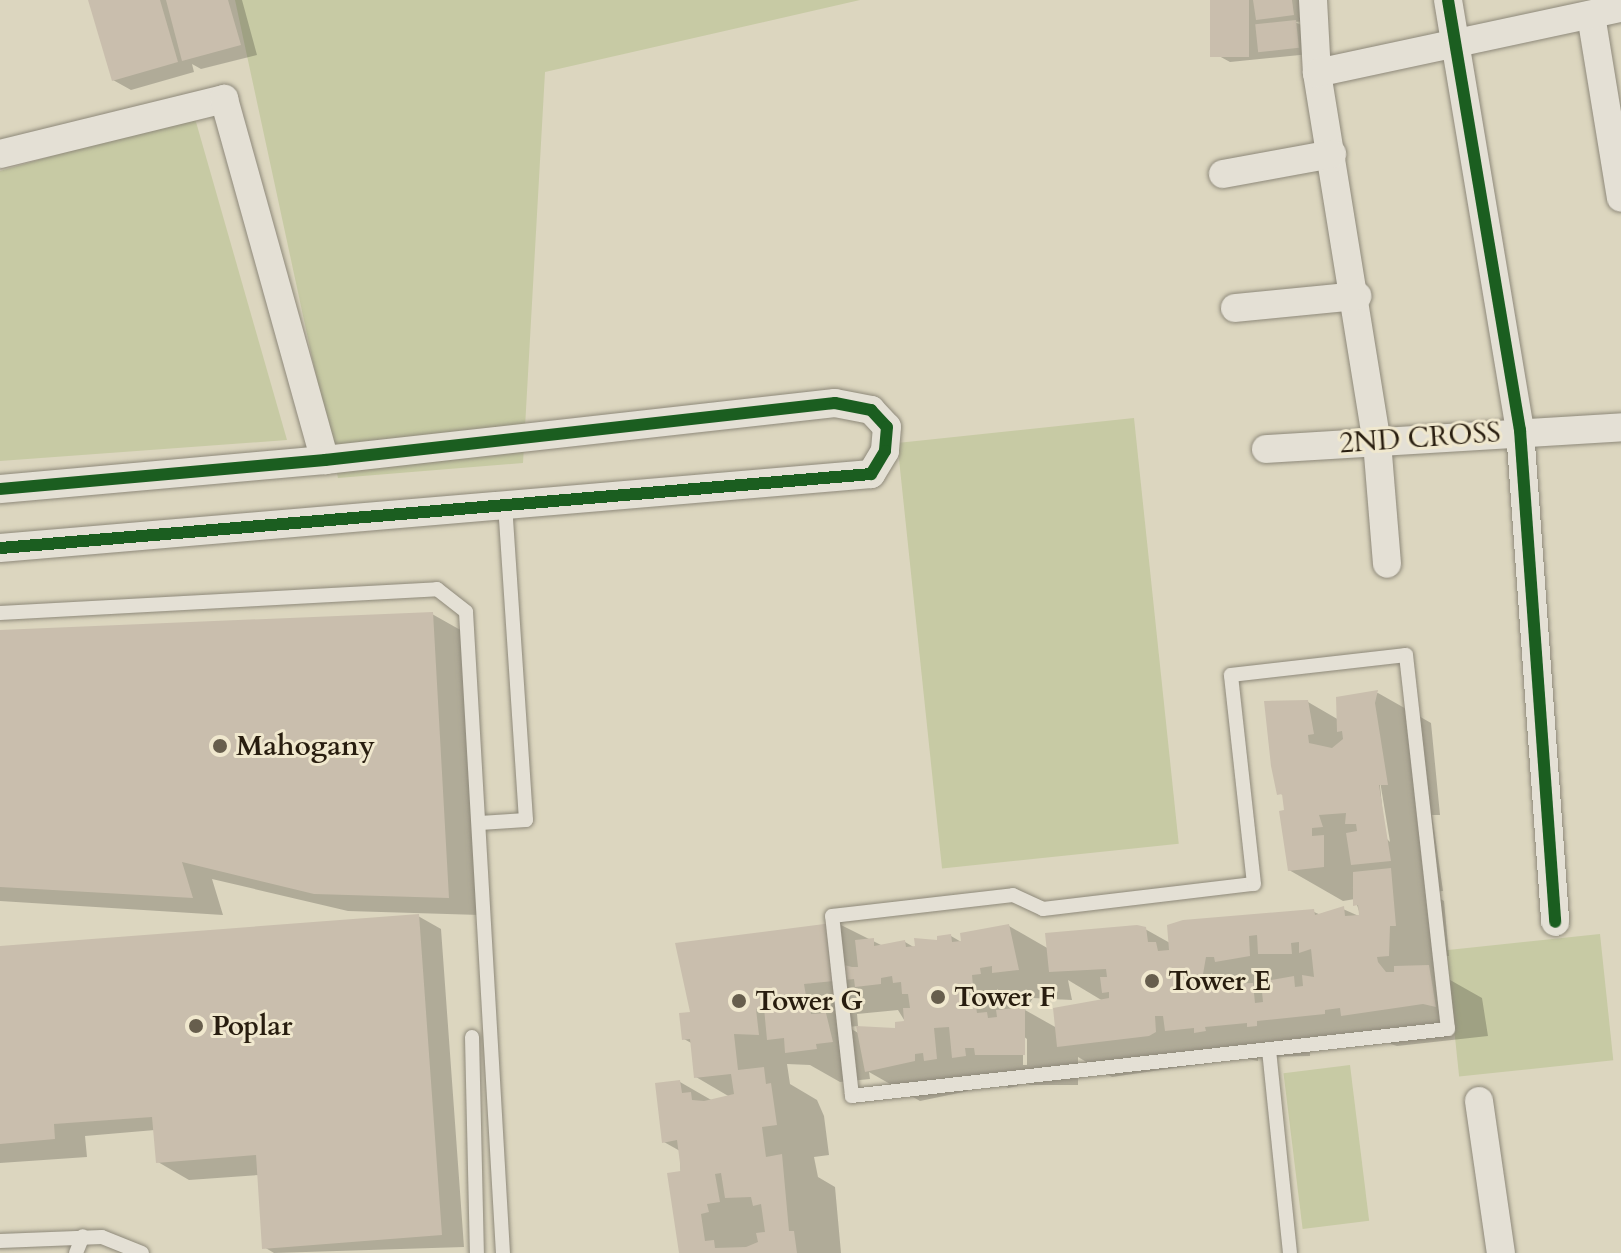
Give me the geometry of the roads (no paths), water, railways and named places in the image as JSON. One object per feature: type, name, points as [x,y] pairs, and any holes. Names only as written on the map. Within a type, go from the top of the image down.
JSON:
[{"type":"street","points":[[1313,0],[1317,73],[1357,296],[1377,442],[1387,564]]},
{"type":"street","points":[[1448,0],[1452,44],[1520,430],[1555,922]]},
{"type":"street","points":[[1317,73],[1621,8]]},
{"type":"street","points":[[1591,15],[1621,198]]},
{"type":"street","points":[[0,154],[224,99],[325,460]]},
{"type":"street","points":[[1223,174],[1332,154]]},
{"type":"street","points":[[1235,308],[1357,296]]},
{"type":"street","points":[[0,489],[325,460],[835,403],[871,410],[887,427],[885,451],[871,474],[0,548]]},
{"type":"street","name":"2ND CROSS","points":[[1266,449],[1520,430],[1621,427]]},
{"type":"street","points":[[1479,1101],[1501,1253]]},
{"type":"lane","points":[[480,823],[526,820],[505,507]]},
{"type":"lane","points":[[0,613],[437,589],[466,612],[503,1253]]},
{"type":"lane","points":[[1406,655],[1448,1029],[1269,1050],[852,1096],[832,916],[1013,895],[1043,909],[1254,884],[1231,675],[1406,655]]},
{"type":"lane","points":[[472,1037],[477,1253]]},
{"type":"lane","points":[[1269,1050],[1290,1253]]},
{"type":"lane","points":[[76,1253],[83,1236]]},
{"type":"lane","points":[[0,1241],[102,1237],[142,1253]]},
{"type":"place","name":"Mahogany","points":[[220,746]]},
{"type":"place","name":"Tower E","points":[[1152,981]]},
{"type":"place","name":"Tower F","points":[[938,997]]},
{"type":"place","name":"Tower G","points":[[739,1001]]},
{"type":"place","name":"Poplar","points":[[196,1026]]}]
